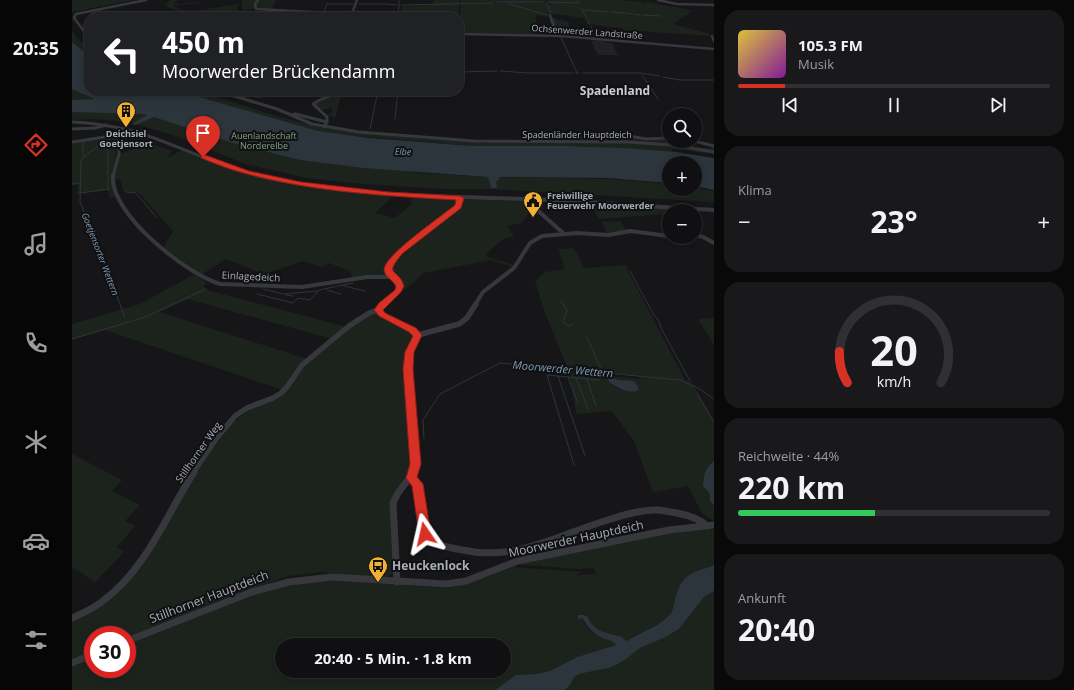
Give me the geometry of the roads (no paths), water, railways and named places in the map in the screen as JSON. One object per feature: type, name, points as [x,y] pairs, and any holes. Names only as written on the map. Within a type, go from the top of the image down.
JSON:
[{"type":"street","points":[[84,31],[74,18],[76,14],[146,0]]},
{"type":"street","points":[[258,0],[255,4],[256,9],[299,12]]},
{"type":"street","points":[[353,12],[357,0]]},
{"type":"street","points":[[658,0],[677,4],[714,4]]},
{"type":"street","points":[[550,15],[556,35]]},
{"type":"street","name":"Ochsenwerder Landstraße","points":[[464,34],[556,35],[714,49]]},
{"type":"street","points":[[712,36],[714,41]]},
{"type":"street","points":[[234,96],[293,114],[327,122]]},
{"type":"street","points":[[324,127],[327,122],[325,115],[313,104],[317,100],[331,96]]},
{"type":"street","points":[[278,105],[293,114]]},
{"type":"street","name":"Spadenländer Hauptdeich","points":[[293,114],[312,124],[359,132],[460,140],[597,140],[639,142],[687,147],[714,152]]},
{"type":"street","points":[[72,122],[106,125],[124,129],[164,141],[229,167],[276,180],[349,191],[460,198],[534,200],[714,210]]},
{"type":"street","points":[[72,129],[95,128],[106,125]]},
{"type":"street","points":[[72,142],[118,135],[119,131],[124,129]]},
{"type":"street","points":[[539,140],[560,134],[612,133],[646,139],[662,138]]},
{"type":"street","name":"Einlagedeich","points":[[118,135],[118,160],[114,171],[113,180],[127,211],[152,242],[209,282],[288,288],[367,277],[391,277]]},
{"type":"street","points":[[702,143],[714,146]]},
{"type":"street","points":[[391,277],[388,268],[396,256],[458,206],[460,198]]},
{"type":"street","points":[[534,200],[535,208],[563,233]]},
{"type":"street","points":[[397,582],[393,503],[396,493],[412,478],[416,464],[408,359],[409,352],[418,335],[459,324],[464,321],[483,292],[514,268],[530,243],[542,236],[563,233],[609,235],[630,231],[662,235]]},
{"type":"street","points":[[702,237],[714,243]]},
{"type":"street","name":"Stillhorner Weg","points":[[72,618],[91,609],[103,601],[128,577],[147,550],[204,456],[231,420],[248,407],[279,395],[286,389],[297,369],[353,324],[373,311],[378,310],[398,291],[399,284],[391,277]]},
{"type":"street","points":[[378,310],[382,314],[412,330],[418,335]]},
{"type":"street","points":[[412,478],[418,484],[425,534],[431,540],[468,553],[493,554],[541,545],[625,514],[644,511],[676,513],[710,525]]},
{"type":"street","name":"Moorwerder Hauptdeich","points":[[397,582],[446,584],[466,581],[518,561],[669,530],[710,525]]},
{"type":"street","name":"Stillhorner Hauptdeich","points":[[136,637],[252,592],[288,582],[332,577],[397,582]]},
{"type":"street","points":[[72,663],[84,658]]},
{"type":"water","points":[[72,42],[84,52],[84,94],[72,89]]},
{"type":"water","name":"Elbe","points":[[88,96],[196,96],[318,131],[369,138],[472,146],[567,146],[623,148],[675,152],[701,156],[662,156],[662,182],[608,178],[499,177],[499,180],[496,181],[497,188],[491,188],[488,177],[364,168],[300,160],[233,143],[154,117],[135,125],[132,124],[147,115],[144,114],[72,112],[72,100],[95,99]]},
{"type":"water","points":[[702,156],[714,158],[714,190],[702,187]]},
{"type":"water","points":[[608,379],[632,381],[638,386],[639,390],[632,392],[620,388],[609,382]]},
{"type":"water","points":[[714,461],[714,506],[710,501],[710,494],[703,486],[706,472],[711,463]]},
{"type":"water","points":[[714,565],[714,591],[704,597],[679,629],[666,637],[640,648],[618,664],[608,668],[579,674],[574,677],[570,685],[565,690],[495,690],[516,675],[536,674],[550,671],[577,657],[616,645],[594,633],[586,625],[583,618],[578,619],[578,615],[588,617],[596,629],[621,636],[627,641],[667,618],[672,611],[682,582],[690,574]]},
{"type":"waterway","points":[[398,12],[399,0]]},
{"type":"waterway","points":[[503,2],[544,2],[544,0]]},
{"type":"waterway","points":[[548,2],[579,3],[577,0]]},
{"type":"waterway","points":[[497,2],[502,2]]},
{"type":"waterway","points":[[546,2],[551,13]]},
{"type":"waterway","points":[[401,5],[493,3]]},
{"type":"waterway","points":[[506,3],[548,15]]},
{"type":"waterway","points":[[324,11],[327,4],[353,4]]},
{"type":"waterway","points":[[359,4],[383,4]]},
{"type":"waterway","points":[[385,4],[397,5]]},
{"type":"waterway","points":[[582,9],[587,18]]},
{"type":"waterway","points":[[584,10],[608,12]]},
{"type":"waterway","points":[[276,12],[295,12]]},
{"type":"waterway","points":[[611,12],[625,13]]},
{"type":"waterway","points":[[627,13],[632,14]]},
{"type":"waterway","points":[[634,14],[640,15]]},
{"type":"waterway","points":[[642,15],[660,16]]},
{"type":"waterway","points":[[553,18],[558,34]]},
{"type":"waterway","points":[[591,26],[594,34]]},
{"type":"waterway","points":[[561,37],[577,73]]},
{"type":"waterway","points":[[464,72],[497,71]]},
{"type":"waterway","points":[[500,71],[528,73],[573,73]]},
{"type":"waterway","points":[[582,73],[640,73],[660,76]]},
{"type":"waterway","points":[[642,75],[658,99]]},
{"type":"waterway","points":[[663,77],[680,80],[714,80]]},
{"type":"waterway","points":[[370,129],[377,96]]},
{"type":"waterway","points":[[395,119],[397,96]]},
{"type":"waterway","name":"Goetjensorter Wettern","points":[[80,193],[81,161],[88,153],[109,139]]},
{"type":"waterway","points":[[108,141],[108,189]]},
{"type":"waterway","points":[[83,142],[83,157]]},
{"type":"waterway","points":[[72,184],[79,183]]},
{"type":"waterway","points":[[80,193],[108,189]]},
{"type":"waterway","points":[[126,192],[136,193],[157,218]]},
{"type":"waterway","name":"Goetjensorter Wettern","points":[[80,193],[80,202],[102,255],[125,318]]},
{"type":"waterway","points":[[630,271],[655,317],[658,319],[661,328],[690,381]]},
{"type":"waterway","points":[[342,285],[353,283]]},
{"type":"waterway","points":[[257,294],[293,303],[298,298],[310,300],[319,290],[342,285]]},
{"type":"waterway","points":[[342,285],[365,291]]},
{"type":"waterway","points":[[72,339],[145,317],[206,289]]},
{"type":"waterway","points":[[263,289],[283,294]]},
{"type":"waterway","points":[[327,290],[341,294]]},
{"type":"waterway","points":[[284,294],[317,291]]},
{"type":"waterway","points":[[286,295],[293,296]]},
{"type":"waterway","points":[[561,301],[567,310],[563,322],[568,326],[573,324]]},
{"type":"waterway","points":[[587,337],[601,369]]},
{"type":"waterway","name":"Moorwerder Wettern","points":[[424,439],[423,420],[440,394],[500,363],[680,380],[698,388],[714,399]]},
{"type":"waterway","points":[[558,376],[547,375],[574,465]]},
{"type":"waterway","points":[[558,376],[568,377]]},
{"type":"waterway","points":[[558,376],[585,456]]},
{"type":"waterway","points":[[568,377],[599,380]]},
{"type":"waterway","points":[[568,377],[578,403]]},
{"type":"waterway","points":[[576,378],[588,409]]},
{"type":"waterway","points":[[587,379],[596,406]]},
{"type":"waterway","points":[[697,393],[714,422]]},
{"type":"place","name":"Deichsiel Goetjensort","points":[[126,128]]},
{"type":"place","name":"Freiwillige Feuerwehr Moorwerder","points":[[533,218]]},
{"type":"place","name":"Heuckenlock","points":[[378,583]]},
{"type":"district","name":"Spadenland","points":[[615,91]]},
{"type":"park label","name":"Auenlandschaft Norderelbe","points":[[264,142]]}]
